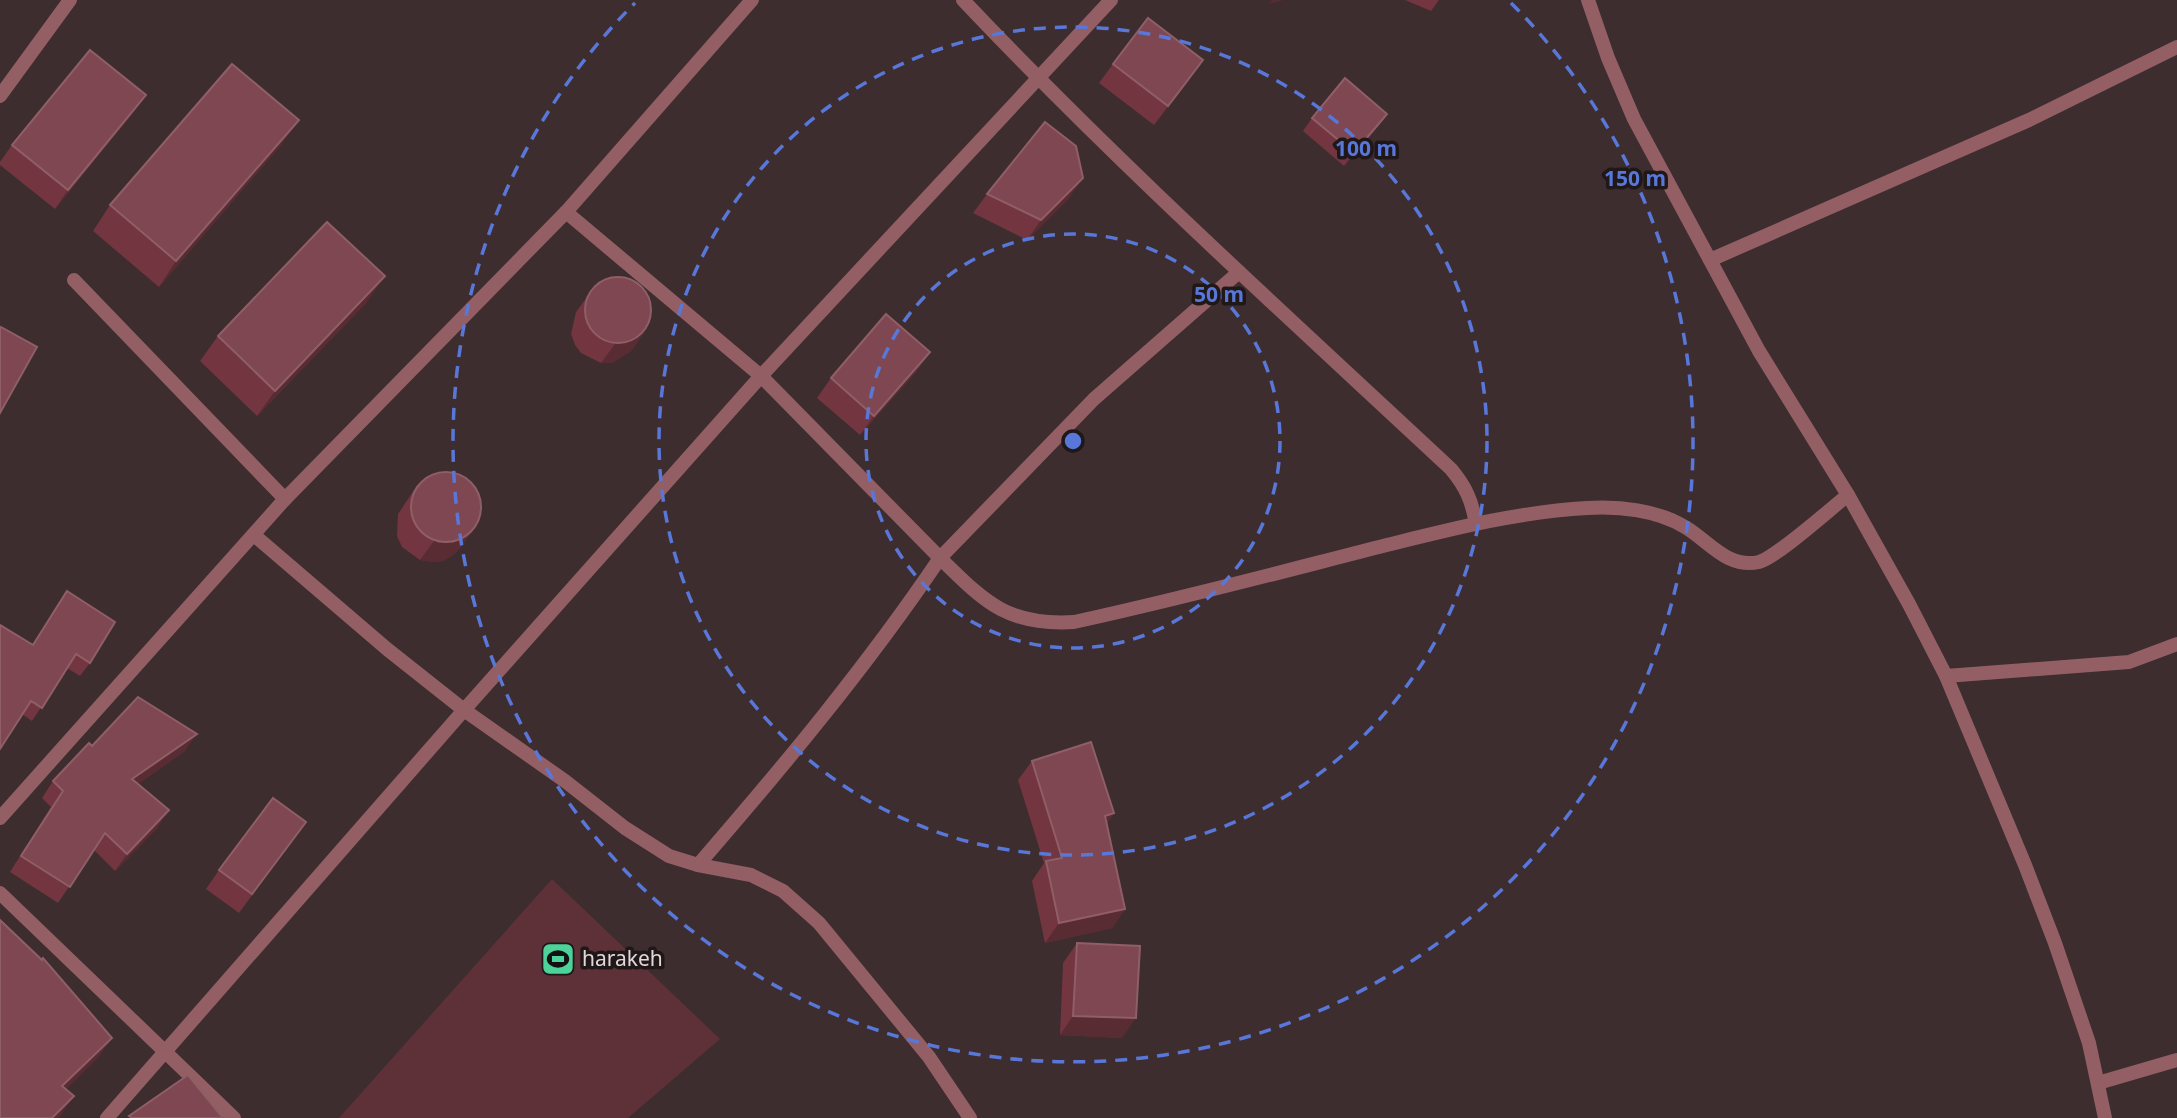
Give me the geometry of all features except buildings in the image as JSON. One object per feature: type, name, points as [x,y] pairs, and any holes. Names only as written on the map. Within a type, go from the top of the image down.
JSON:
[{"type":"street","points":[[56,0],[60,16]]},
{"type":"street","points":[[0,96],[70,0]]},
{"type":"street","points":[[0,818],[285,499],[566,212],[752,0]]},
{"type":"street","points":[[963,0],[1038,79],[1239,272],[1451,469],[1472,500],[1476,524]]},
{"type":"street","points":[[107,1118],[761,376],[1111,0]]},
{"type":"street","points":[[1588,0],[1634,120],[1759,351],[1848,495],[1946,677],[2056,943],[2089,1043],[2105,1118]]},
{"type":"street","points":[[1710,260],[2029,120],[2177,47]]},
{"type":"street","points":[[566,212],[761,376],[979,597],[1003,611],[1037,622],[1074,622],[1476,524],[1549,510],[1608,507],[1657,514],[1685,527],[1729,559],[1744,564],[1761,561],[1775,553],[1848,495]]},
{"type":"street","points":[[698,865],[812,728],[906,608],[940,558],[1094,399],[1239,272]]},
{"type":"street","points":[[74,280],[285,499]]},
{"type":"street","points":[[254,535],[464,710],[640,839],[669,856],[698,865],[751,875],[783,891],[819,923],[929,1057],[971,1118]]},
{"type":"street","points":[[1946,677],[2129,662],[2177,644]]},
{"type":"street","points":[[0,893],[234,1118]]},
{"type":"street","points":[[2098,1083],[2177,1059]]},
{"type":"shaded area","name":"harakeh","points":[[552,879],[720,1039],[628,1118],[339,1118]]},
{"type":"place","name":"harakeh","points":[[558,959]]}]
